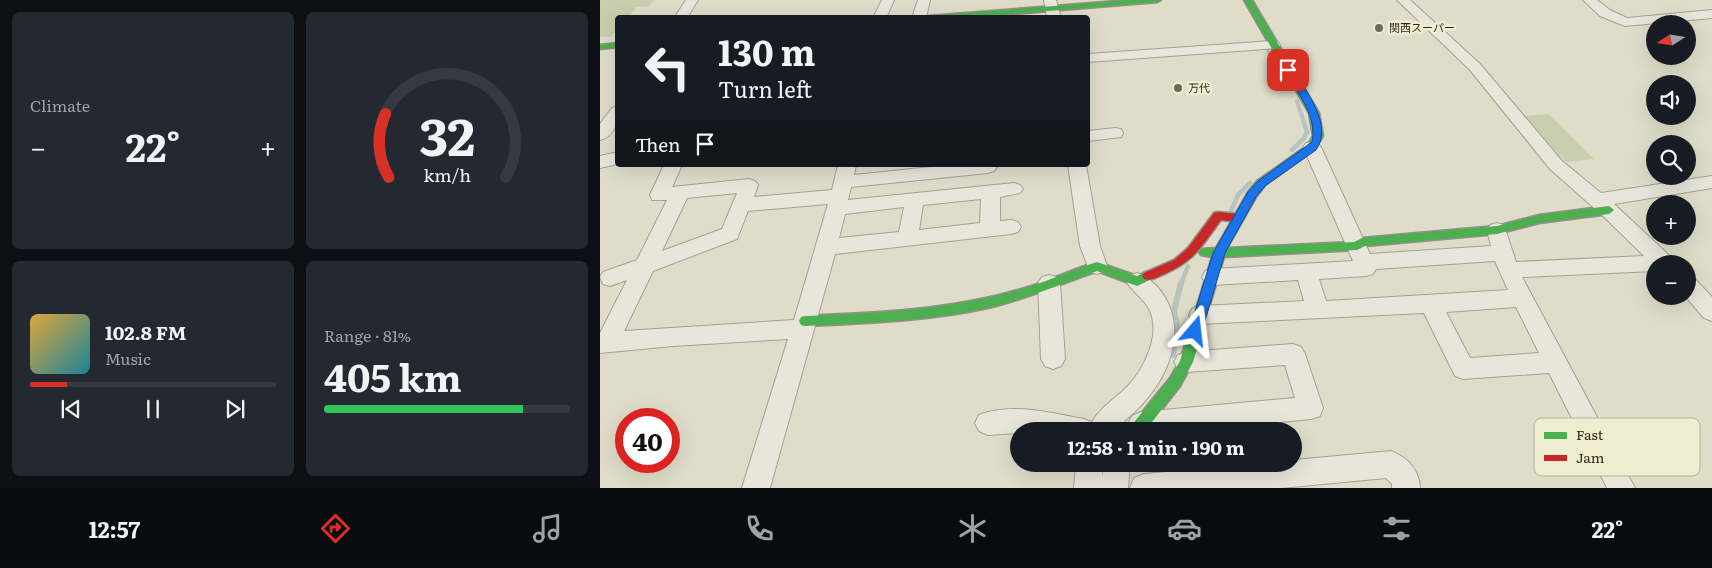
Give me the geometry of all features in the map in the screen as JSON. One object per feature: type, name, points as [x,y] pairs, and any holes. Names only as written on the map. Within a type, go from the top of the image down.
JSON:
[{"type":"main road","points":[[966,15],[1157,0]]},
{"type":"main road","points":[[1142,422],[1175,382],[1186,362],[1231,217],[1261,184],[1312,147],[1318,136],[1314,112],[1268,45],[1248,0]]},
{"type":"main road","points":[[600,47],[615,45]]},
{"type":"main road","points":[[804,325],[957,308],[1017,294],[1097,266],[1137,281],[1198,252],[1360,254],[1362,242],[1497,230],[1515,222],[1604,205]]},
{"type":"main road","points":[[1198,252],[1218,216],[1231,217]]},
{"type":"street","points":[[682,15],[692,0]]},
{"type":"street","points":[[881,15],[888,0]]},
{"type":"street","points":[[920,15],[924,0]]},
{"type":"street","points":[[1403,0],[1475,67],[1556,165],[1604,205],[1657,255]]},
{"type":"street","points":[[1590,0],[1605,13],[1624,22],[1712,14]]},
{"type":"street","points":[[1090,58],[1268,45]]},
{"type":"street","points":[[600,135],[615,115]]},
{"type":"street","points":[[1090,136],[1115,133]]},
{"type":"street","points":[[1212,277],[1366,268],[1312,147]]},
{"type":"street","points":[[600,162],[615,159]]},
{"type":"street","points":[[610,278],[730,234],[749,185],[659,195],[672,167]]},
{"type":"street","points":[[741,205],[988,167]]},
{"type":"street","points":[[1077,167],[1090,246],[1097,266]]},
{"type":"street","points":[[967,194],[969,169]]},
{"type":"street","points":[[1604,205],[1712,182]]},
{"type":"street","points":[[842,188],[915,200],[1014,189]]},
{"type":"street","points":[[756,488],[842,188]]},
{"type":"street","points":[[990,229],[991,192]]},
{"type":"street","points":[[606,339],[645,266],[680,193]]},
{"type":"street","points":[[908,238],[915,200]]},
{"type":"street","points":[[826,247],[1011,227]]},
{"type":"street","points":[[1497,230],[1506,261],[1523,298],[1585,418]]},
{"type":"street","points":[[1360,254],[1506,261],[1646,263]]},
{"type":"street","points":[[1306,272],[1318,310]]},
{"type":"street","points":[[1105,422],[1137,393],[1156,366],[1166,323],[1158,304],[1137,281]]},
{"type":"street","points":[[1049,283],[1053,358]]},
{"type":"street","points":[[1696,294],[1712,312]]},
{"type":"street","points":[[1200,315],[1523,298]]},
{"type":"street","points":[[1431,304],[1463,369],[1556,362]]},
{"type":"street","points":[[606,339],[673,336],[804,325]]},
{"type":"street","points":[[1184,422],[1311,408],[1293,354],[1186,362]]},
{"type":"street","points":[[988,423],[1032,422]]},
{"type":"street","points":[[1144,488],[1390,464],[1406,478],[1406,488]]},
{"type":"street","points":[[1088,488],[1089,472]]},
{"type":"street","points":[[1114,488],[1116,472]]},
{"type":"street","points":[[1615,476],[1621,488]]},
{"type":"green space","points":[[600,0],[654,0],[649,6],[637,7],[630,15],[615,15],[615,32],[611,37],[600,37]]},
{"type":"green space","points":[[1549,114],[1594,159],[1566,162],[1524,116]]},
{"type":"waterway","points":[[1265,45],[1281,75]]},
{"type":"waterway","points":[[1297,101],[1305,125]]},
{"type":"waterway","points":[[1292,150],[1304,138],[1307,132],[1304,123]]},
{"type":"waterway","points":[[1231,211],[1238,195],[1250,183]]},
{"type":"waterway","points":[[1181,284],[1188,266]]},
{"type":"waterway","points":[[1173,355],[1177,325],[1174,311],[1181,283]]},
{"type":"traffic: fast","points":[[967,15],[1157,0]]},
{"type":"traffic: fast","points":[[1143,422],[1175,382],[1186,362],[1219,253],[1252,195],[1261,183],[1312,147],[1318,136],[1314,113],[1248,0]]},
{"type":"traffic: fast","points":[[600,47],[615,45]]},
{"type":"traffic: fast","points":[[1205,252],[1219,253],[1357,246],[1362,242],[1497,230],[1539,219],[1609,210]]},
{"type":"traffic: fast","points":[[805,321],[885,317],[966,307],[1018,295],[1097,266],[1137,281],[1148,276]]},
{"type":"traffic: jam","points":[[1148,276],[1178,263],[1192,251],[1218,216],[1238,218]]},
{"type":"place","name":"関西スーパー","points":[[1379,28]]},
{"type":"place","name":"万代","points":[[1178,88]]},
{"type":"route","points":[[1195,331],[1219,253],[1252,195],[1261,184],[1312,147],[1316,142],[1318,136],[1314,112],[1288,70]]}]
